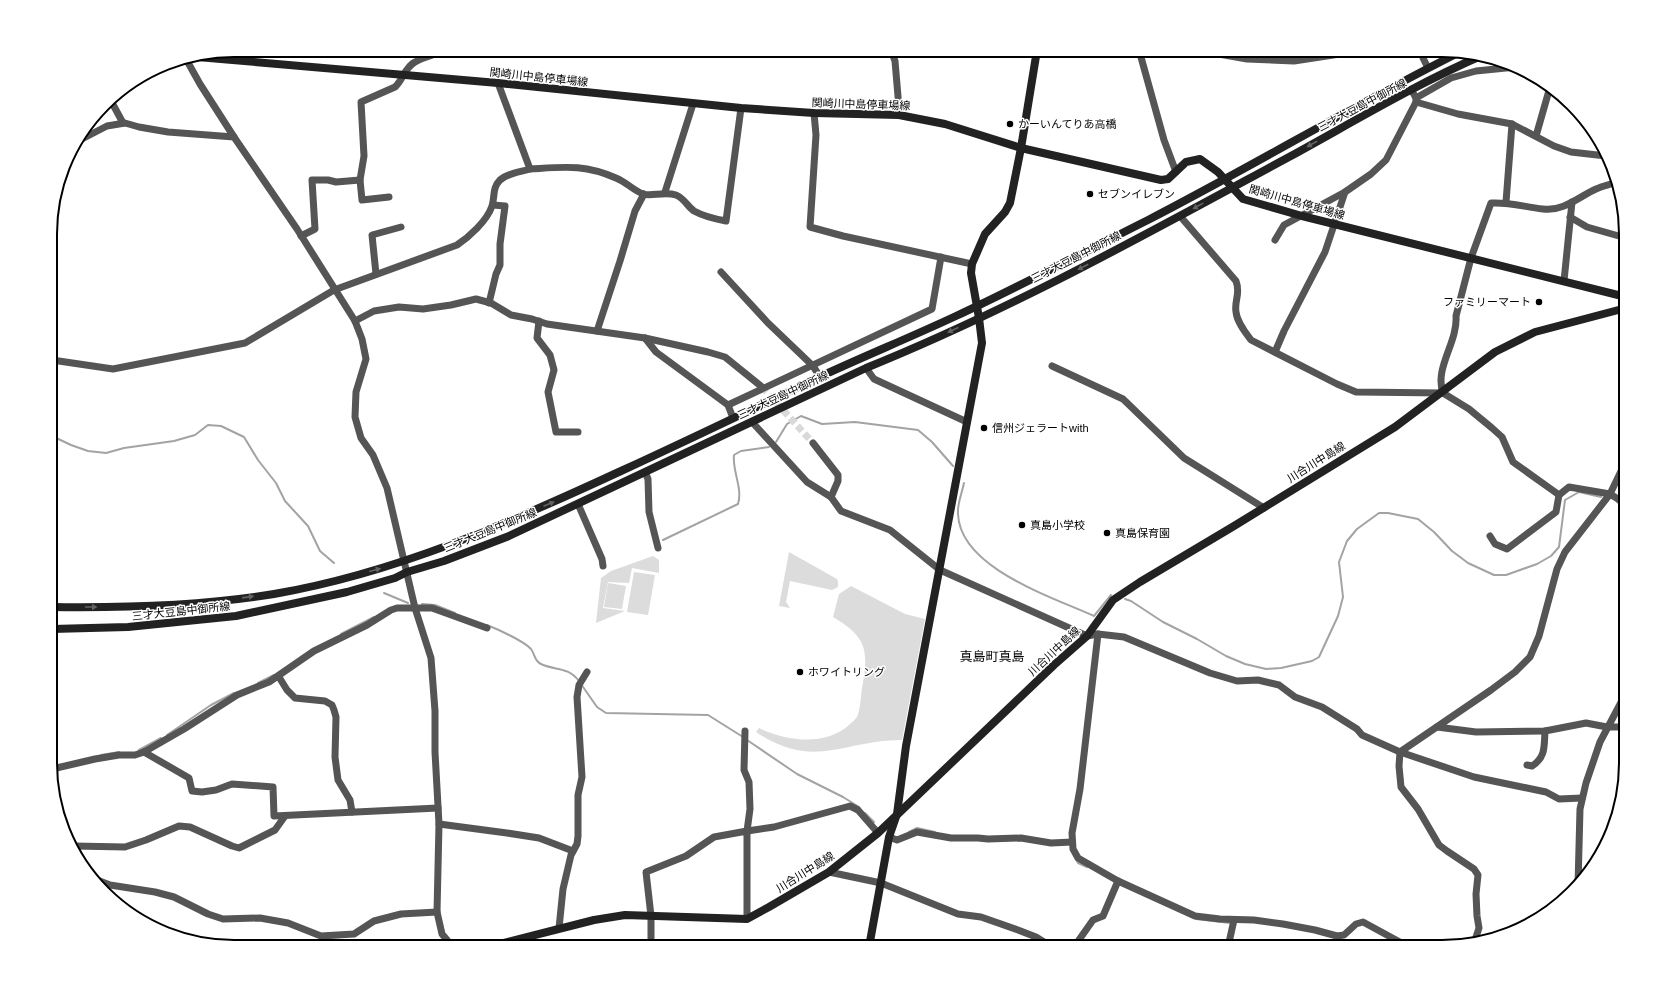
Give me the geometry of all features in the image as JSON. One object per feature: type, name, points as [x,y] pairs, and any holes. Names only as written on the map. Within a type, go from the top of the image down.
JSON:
[{"type":"main road","points":[[870,940],[889,837],[897,814],[906,746],[982,343],[971,273],[972,264],[985,234],[1005,212],[1010,203],[1021,148],[1036,57]]},
{"type":"main road","name":"三才大豆島中御所線","points":[[57,607],[152,606],[217,601],[275,594],[343,579],[392,566],[461,541],[554,502],[820,377],[977,306],[1152,218],[1450,57]]},
{"type":"main road","name":"関崎川中島停車場線","points":[[214,59],[498,83],[741,108],[814,113],[899,115],[945,124],[1021,148],[1161,180],[1168,179],[1186,162],[1200,159],[1218,172],[1242,199],[1302,216],[1619,295]]},
{"type":"main road","name":"三才大豆島中御所線","points":[[57,629],[128,627],[236,616],[347,592],[395,578],[407,572],[444,561],[509,536],[866,368],[919,347],[1074,272],[1232,188],[1365,114],[1414,97],[1475,60]]},
{"type":"main road","name":"川合川中島線","points":[[514,940],[559,928],[617,916],[747,919],[769,908],[829,872],[878,832],[1054,665],[1087,636],[1114,600],[1140,582],[1395,427],[1495,352],[1534,332],[1619,310]]},
{"type":"street","points":[[388,197],[362,200],[360,180],[364,156],[361,102],[395,87],[404,76],[409,66],[426,57]]},
{"type":"street","points":[[894,57],[900,108],[899,115]]},
{"type":"street","points":[[1141,57],[1164,140],[1176,172]]},
{"type":"street","points":[[1236,57],[1247,59],[1294,61],[1320,57]]},
{"type":"street","points":[[1423,57],[1428,68]]},
{"type":"street","points":[[188,63],[234,137],[301,236],[355,321],[362,339],[366,359],[356,392],[354,417],[361,438],[373,456],[387,488],[415,608],[431,658],[435,711],[435,752],[439,824],[437,912],[442,934],[447,940]]},
{"type":"street","points":[[1275,240],[1284,225],[1345,192],[1372,174],[1386,160],[1414,97],[1451,78],[1476,71],[1505,68]]},
{"type":"street","points":[[498,83],[530,169]]},
{"type":"street","points":[[1536,136],[1549,92]]},
{"type":"street","points":[[1414,97],[1458,114],[1512,124],[1554,146],[1571,152],[1601,155]]},
{"type":"street","points":[[665,192],[693,104]]},
{"type":"street","points":[[113,105],[123,123]]},
{"type":"street","points":[[57,361],[113,369],[245,343],[334,290],[457,246],[471,236],[489,214],[493,205],[494,188],[500,180],[507,176],[530,169],[566,167],[590,168],[619,179],[644,194],[665,192],[677,196],[689,204],[692,210],[726,221],[741,108]]},
{"type":"street","points":[[814,113],[816,135],[810,227],[843,236],[972,264]]},
{"type":"street","points":[[86,137],[107,126],[123,123],[168,132],[234,137]]},
{"type":"street","points":[[1506,202],[1512,124]]},
{"type":"street","points":[[301,236],[315,229],[312,180],[328,180],[336,182],[360,180]]},
{"type":"street","points":[[1443,392],[1440,385],[1444,364],[1452,344],[1457,322],[1456,316],[1471,258],[1491,203],[1506,202],[1543,210],[1552,209],[1572,202],[1596,189],[1612,184]]},
{"type":"street","points":[[1275,352],[1284,331],[1325,252],[1345,192]]},
{"type":"street","points":[[597,331],[635,211],[644,194]]},
{"type":"street","points":[[1564,281],[1572,202]]},
{"type":"street","points":[[489,303],[496,274],[500,266],[500,244],[505,206],[493,205]]},
{"type":"street","points":[[1180,216],[1236,281],[1239,289],[1236,312],[1243,330],[1251,340],[1337,384],[1356,392],[1443,392],[1469,409],[1502,437],[1514,462],[1559,495]]},
{"type":"street","points":[[1570,218],[1587,227],[1619,236]]},
{"type":"street","points":[[376,274],[372,235],[401,227]]},
{"type":"street","points":[[728,405],[932,309],[941,257]]},
{"type":"street","points":[[721,272],[768,323],[813,366],[820,377]]},
{"type":"street","points":[[355,321],[374,311],[399,307],[423,309],[451,305],[476,299],[489,303],[511,315],[547,324],[645,338],[687,347],[725,358],[762,387]]},
{"type":"street","points":[[539,321],[537,338],[550,355],[554,370],[548,392],[556,432],[578,432]]},
{"type":"street","points":[[645,338],[656,352],[728,405],[732,418]]},
{"type":"street","points":[[1052,366],[1123,399],[1184,458],[1264,508]]},
{"type":"street","points":[[866,368],[874,379],[967,422]]},
{"type":"street","points":[[752,422],[807,482],[831,497],[840,510],[890,530],[940,570],[1087,636],[1098,634],[1124,637],[1210,673],[1237,681],[1258,680],[1279,685],[1295,696],[1322,707],[1357,729],[1362,735],[1400,752],[1474,777],[1496,783],[1546,792],[1559,799],[1582,798]]},
{"type":"street","points":[[813,443],[838,475],[838,481],[831,497]]},
{"type":"street","points":[[645,472],[648,479],[648,512],[658,548]]},
{"type":"street","points":[[1400,752],[1515,672],[1530,657],[1539,636],[1558,569],[1565,552],[1610,494],[1619,474]]},
{"type":"street","points":[[1490,536],[1493,546],[1507,549],[1556,512],[1559,495],[1569,487],[1610,494],[1619,500]]},
{"type":"street","points":[[578,504],[602,559],[603,566]]},
{"type":"street","points":[[57,768],[100,758],[119,755],[135,755],[144,752],[184,729],[237,695],[270,682],[314,651],[367,625],[391,610],[398,608],[432,608],[487,628]]},
{"type":"street","points":[[1098,634],[1080,789],[1072,842],[1073,849],[1078,858],[1118,881],[1195,916],[1234,920],[1259,920],[1315,930],[1337,936],[1344,934],[1356,924],[1363,922],[1396,940]]},
{"type":"street","points":[[559,928],[563,889],[571,855],[577,844],[578,796],[582,776],[577,697],[580,683],[587,672]]},
{"type":"street","points":[[279,677],[287,690],[295,698],[326,701],[332,705],[336,717],[336,757],[338,780],[350,800],[352,812]]},
{"type":"street","points":[[1578,876],[1580,809],[1582,798],[1600,742],[1619,706]]},
{"type":"street","points":[[1437,727],[1476,732],[1545,731],[1586,723],[1607,727],[1619,727]]},
{"type":"street","points":[[1527,765],[1532,766],[1541,759],[1544,751],[1545,731]]},
{"type":"street","points":[[744,735],[744,770],[749,782],[750,809],[747,832],[747,919]]},
{"type":"street","points":[[144,752],[189,778],[192,791],[202,792],[216,790],[232,784],[273,787],[274,816],[438,808]]},
{"type":"street","points":[[1400,752],[1399,766],[1401,788],[1418,809],[1439,845],[1474,869],[1478,875],[1476,894],[1479,928],[1476,937]]},
{"type":"street","points":[[651,940],[651,916],[646,872],[686,856],[714,837],[781,825],[850,806],[858,810],[878,832]]},
{"type":"street","points":[[77,846],[125,847],[179,826],[190,827],[232,846],[240,848],[275,830],[285,816]]},
{"type":"street","points":[[439,824],[507,832],[538,838],[573,851]]},
{"type":"street","points":[[889,837],[897,840],[917,832],[951,838],[1021,838],[1051,843],[1072,842]]},
{"type":"street","points":[[829,872],[881,883],[958,914],[981,918],[1018,930],[1041,940]]},
{"type":"street","points":[[1079,940],[1093,920],[1104,916],[1118,881]]},
{"type":"street","points":[[104,883],[174,897],[208,914],[223,919],[260,918],[288,924],[321,936],[354,934],[374,921],[401,914],[437,912]]},
{"type":"street","points":[[1230,940],[1234,920]]},
{"type":"shaded area","points":[[789,552],[837,579],[838,587],[832,590],[790,581],[786,602],[790,608],[779,606]]},
{"type":"shaded area","points":[[653,556],[659,560],[659,573],[632,568],[629,583],[608,582],[603,608],[625,611],[596,623],[601,578],[611,571]]},
{"type":"shaded area","points":[[634,572],[655,575],[648,615],[627,612]]},
{"type":"shaded area","points":[[608,583],[626,586],[622,609],[604,607]]},
{"type":"shaded area","points":[[851,586],[905,614],[925,619],[902,740],[881,741],[829,751],[812,752],[795,750],[777,744],[756,732],[759,728],[770,733],[793,739],[818,739],[840,731],[850,724],[858,715],[865,664],[863,646],[853,631],[833,617],[839,594]]},
{"type":"waterway","points":[[776,442],[787,424],[801,416],[822,424],[855,422],[918,430],[932,442],[953,466]]},
{"type":"waterway","points":[[57,438],[88,451],[106,453],[124,448],[174,441],[195,435],[208,425],[221,426],[244,437],[258,460],[276,483],[285,501],[308,526],[320,551],[334,563]]},
{"type":"waterway","points":[[663,540],[738,504],[739,492],[734,467],[734,455],[741,451],[769,447]]},
{"type":"waterway","points":[[964,483],[958,510],[963,533],[974,550],[991,565],[1033,590],[1094,616],[1111,595]]},
{"type":"waterway","points":[[1125,599],[1131,601],[1163,622],[1226,656],[1245,664],[1266,669],[1281,668],[1312,661],[1319,657],[1338,616],[1343,597],[1339,562],[1347,541],[1357,529],[1379,513],[1388,513],[1418,519],[1434,532],[1452,551],[1468,563],[1494,575],[1506,575],[1537,564],[1551,556],[1559,547],[1565,500],[1579,492],[1601,497]]},
{"type":"waterway","points":[[384,593],[408,603]]},
{"type":"waterway","points":[[422,604],[435,605],[455,613]]},
{"type":"waterway","points":[[341,634],[374,617]]},
{"type":"waterway","points":[[487,625],[523,642],[531,649],[539,663],[566,671],[575,676],[579,681]]},
{"type":"waterway","points":[[258,683],[274,675]]},
{"type":"waterway","points":[[581,684],[597,707],[606,713],[708,715],[743,737]]},
{"type":"waterway","points":[[167,735],[211,705],[234,693]]},
{"type":"waterway","points":[[139,750],[161,738]]},
{"type":"waterway","points":[[747,740],[797,774],[843,797],[859,807]]},
{"type":"waterway","points":[[101,755],[119,752]]},
{"type":"waterway","points":[[865,813],[874,822]]},
{"type":"waterway","points":[[909,832],[917,828],[935,832]]},
{"type":"waterway","points":[[1076,859],[1078,863],[1087,867]]},
{"type":"waterway","points":[[1196,919],[1230,923]]},
{"type":"tunnel","points":[[762,387],[813,443]]},
{"type":"place","name":"かーいんてりあ高橋","points":[[1010,124]]},
{"type":"place","name":"セブンイレブン","points":[[1090,194]]},
{"type":"place","name":"ファミリーマート","points":[[1539,302]]},
{"type":"place","name":"信州ジェラートwith","points":[[984,428]]},
{"type":"place","name":"真島小学校","points":[[1022,525]]},
{"type":"place","name":"真島保育園","points":[[1107,533]]},
{"type":"place","name":"ホワイトリング","points":[[800,672]]},
{"type":"district","name":"真島町真島","points":[[992,656]]}]
